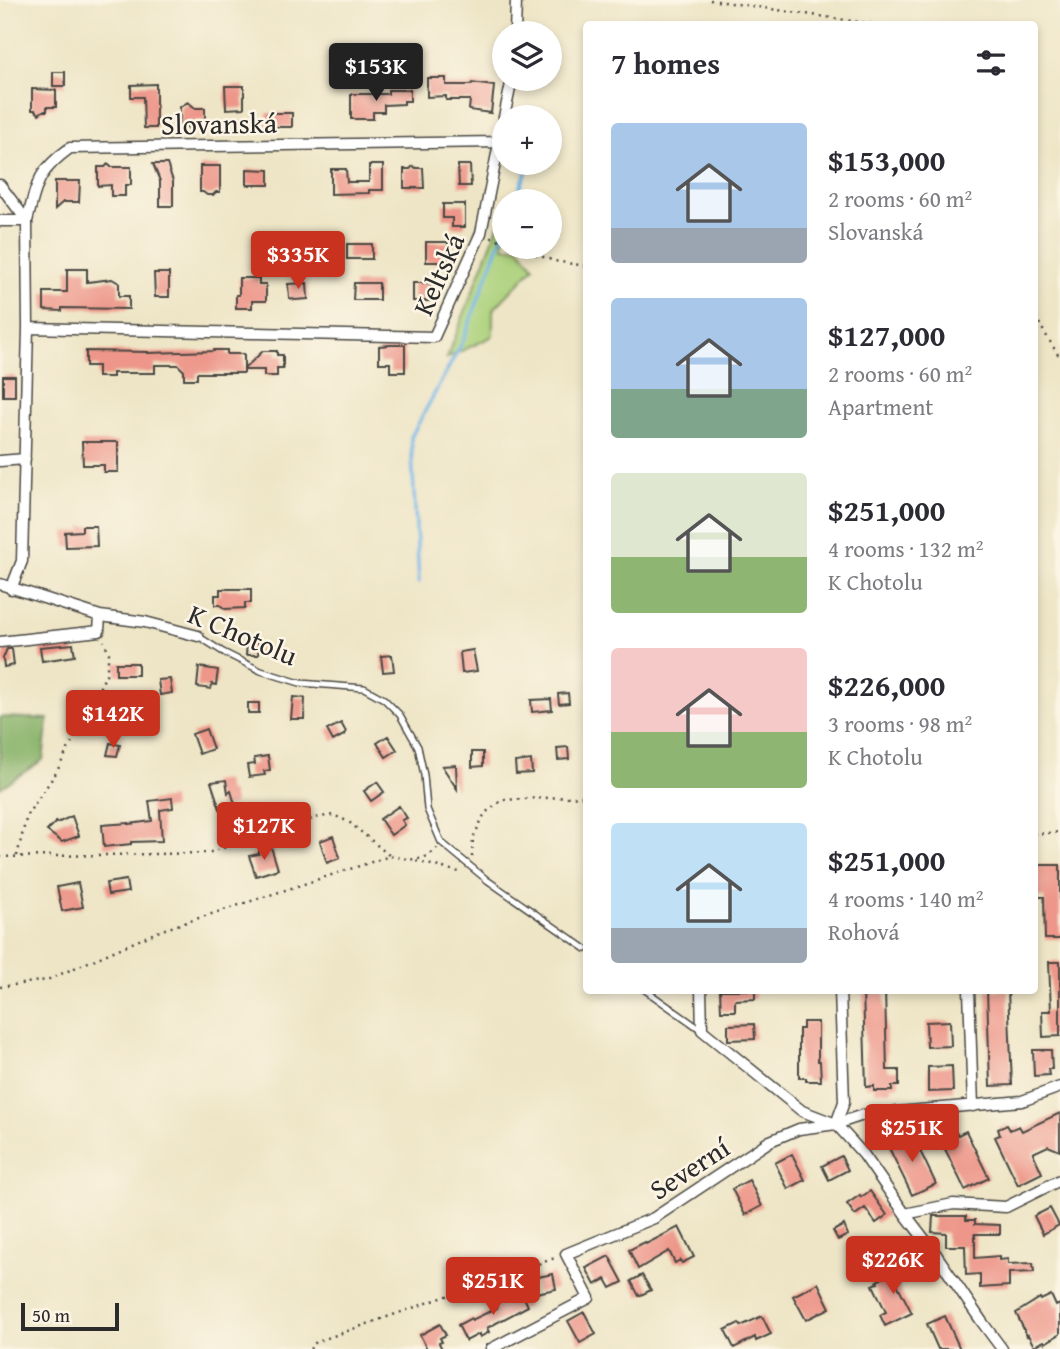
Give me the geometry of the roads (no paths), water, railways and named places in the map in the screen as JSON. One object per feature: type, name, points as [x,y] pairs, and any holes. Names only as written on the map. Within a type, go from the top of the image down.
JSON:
[{"type":"street","points":[[515,21],[516,0]]},
{"type":"street","name":"Slovanská","points":[[11,589],[22,561],[28,328],[27,221],[38,179],[52,161],[70,148],[492,142]]},
{"type":"street","name":"Keltská","points":[[28,328],[434,337],[481,233],[493,175]]},
{"type":"street","points":[[0,185],[27,221]]},
{"type":"street","points":[[0,221],[27,221]]},
{"type":"street","points":[[0,461],[25,460]]},
{"type":"street","name":"K Chotolu","points":[[0,584],[100,616],[145,622],[198,636]]},
{"type":"street","points":[[0,642],[99,631],[100,616]]},
{"type":"street","points":[[701,994],[702,1030],[802,1111],[836,1124],[864,1155],[1002,1349]]},
{"type":"street","points":[[836,1124],[844,1102],[840,994]]},
{"type":"street","points":[[969,994],[973,1106]]},
{"type":"street","name":"Severní","points":[[491,1349],[589,1298],[566,1254],[654,1218],[770,1141],[799,1129],[836,1124],[863,1115],[1022,1101],[1060,1087]]},
{"type":"street","points":[[905,1214],[953,1204],[1006,1207],[1060,1180]]},
{"type":"lane","name":"K Chotolu","points":[[198,636],[223,652],[274,675],[300,683],[364,688],[384,699],[400,715],[418,747],[427,809],[441,842],[583,947]]},
{"type":"lane","points":[[651,994],[702,1030]]},
{"type":"waterway","points":[[520,189],[525,175]]},
{"type":"waterway","points":[[419,582],[411,437],[462,343],[494,259]]}]
